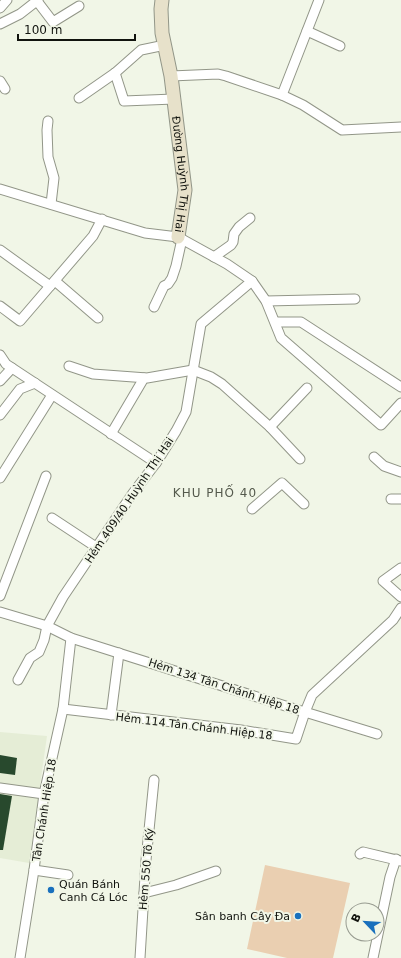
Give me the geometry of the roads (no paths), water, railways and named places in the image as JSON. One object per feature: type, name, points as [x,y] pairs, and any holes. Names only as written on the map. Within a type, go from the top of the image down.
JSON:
[{"type":"street","points":[[0,8],[7,0]]},
{"type":"street","points":[[0,24],[20,14],[37,0],[53,22],[79,6]]},
{"type":"street","name":"Đường Huỳnh Thị Hai","points":[[0,189],[145,233],[180,238],[184,190],[171,76],[162,32],[162,0]]},
{"type":"street","points":[[282,95],[319,0]]},
{"type":"street","points":[[307,31],[340,46]]},
{"type":"street","points":[[79,98],[114,73],[141,50],[165,45]]},
{"type":"street","points":[[114,73],[124,101],[174,99]]},
{"type":"street","points":[[171,76],[222,74],[303,104],[342,130],[401,127]]},
{"type":"street","points":[[48,120],[48,156],[54,178],[50,204]]},
{"type":"street","points":[[214,257],[233,242],[234,234],[239,227],[250,218]]},
{"type":"street","points":[[0,306],[20,321],[93,236],[102,219]]},
{"type":"street","points":[[154,307],[164,286],[168,284],[172,278],[176,266],[180,238],[252,281],[266,301],[276,322],[281,338],[381,425],[401,403]]},
{"type":"street","points":[[0,250],[52,283],[98,318]]},
{"type":"street","name":"Hẻm 409/40 Huỳnh Thị Hai","points":[[18,680],[30,658],[39,652],[44,640],[47,626],[63,597],[133,493],[156,463],[186,412],[201,324],[252,281]]},
{"type":"street","points":[[266,301],[355,299]]},
{"type":"street","points":[[276,322],[301,322],[401,387]]},
{"type":"street","points":[[0,355],[6,364],[156,463]]},
{"type":"street","points":[[69,366],[93,374],[144,378],[192,370],[211,377],[222,384],[270,427],[300,459]]},
{"type":"street","points":[[0,381],[12,368]]},
{"type":"street","points":[[111,434],[144,378]]},
{"type":"street","points":[[0,415],[20,389],[35,383]]},
{"type":"street","points":[[270,427],[307,388]]},
{"type":"street","points":[[0,478],[52,395]]},
{"type":"street","points":[[0,457],[9,462]]},
{"type":"street","points":[[374,457],[384,466],[401,472]]},
{"type":"street","points":[[0,596],[46,476]]},
{"type":"street","points":[[252,509],[282,483],[304,504]]},
{"type":"street","points":[[391,499],[401,499]]},
{"type":"street","points":[[52,518],[96,547]]},
{"type":"street","points":[[401,568],[383,581],[401,597]]},
{"type":"street","points":[[305,712],[312,695],[392,620],[401,608]]},
{"type":"street","name":"Hẻm 134 Tân Chánh Hiệp 18","points":[[0,612],[47,626],[71,638],[377,734]]},
{"type":"street","name":"Tân Chánh Hiệp 18","points":[[20,958],[44,794],[63,709],[71,638]]},
{"type":"street","points":[[111,715],[119,653]]},
{"type":"street","name":"Hẻm 114 Tân Chánh Hiệp 18","points":[[63,709],[233,729],[296,739],[305,712]]},
{"type":"street","name":"Hẻm 550 Tô Ký","points":[[140,958],[154,780]]},
{"type":"street","points":[[0,788],[44,794]]},
{"type":"street","points":[[360,854],[363,852],[399,860],[390,877],[373,958]]},
{"type":"street","points":[[34,870],[68,875]]},
{"type":"street","points":[[144,892],[176,885],[216,871]]},
{"type":"place","name":"Quán Bánh Canh Cá Lóc","points":[[51,890]]},
{"type":"place","name":"Sân banh Cây Đa","points":[[298,916]]},
{"type":"district","name":"KHU PHỐ 40","points":[[215,493]]}]
